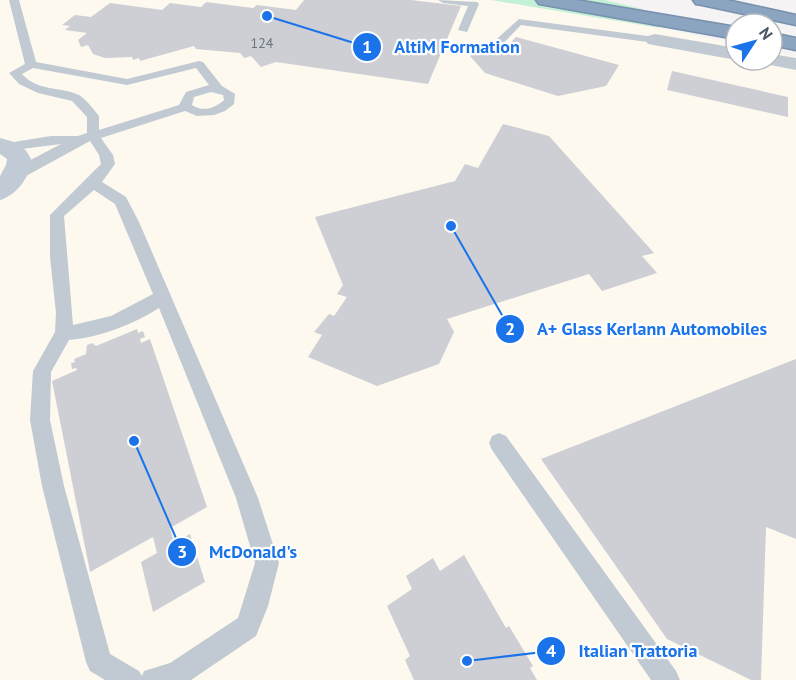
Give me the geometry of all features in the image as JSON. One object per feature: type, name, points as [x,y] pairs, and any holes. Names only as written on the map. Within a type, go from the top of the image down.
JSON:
[{"type":"highway","points":[[545,0],[724,31]]},
{"type":"highway","points":[[640,0],[724,19]]},
{"type":"highway","points":[[702,0],[796,20]]},
{"type":"highway","points":[[746,0],[796,11]]},
{"type":"main road","points":[[3,146],[19,158],[19,167],[7,184]]},
{"type":"street","points":[[655,40],[724,52]]},
{"type":"lane","points":[[14,0],[31,65]]},
{"type":"lane","points":[[443,0],[474,4],[463,30]]},
{"type":"lane","points":[[494,47],[519,22],[655,40]]},
{"type":"lane","points":[[130,680],[99,662],[53,486],[40,420],[42,371],[64,333],[65,313],[58,257],[57,215],[71,200],[94,184],[108,164],[106,155],[93,136],[93,116],[76,98],[42,91],[23,81],[15,73],[31,65],[53,67],[127,82],[198,64],[218,88]]},
{"type":"lane","points":[[7,184],[28,167],[79,140],[186,107],[202,113],[223,108],[230,97],[226,91],[218,88],[203,89],[190,95],[185,104],[186,107]]},
{"type":"lane","points":[[3,146],[79,140]]},
{"type":"lane","points":[[94,184],[121,201],[247,498],[267,563],[256,606],[247,627],[175,675],[153,680]]},
{"type":"lane","points":[[64,333],[91,331],[143,311],[162,297]]},
{"type":"lane","points":[[499,443],[667,680]]},
{"type":"shaded area","points":[[0,0],[491,0],[660,28],[724,41],[724,72],[784,72],[784,54],[796,57],[796,680],[0,680]]},
{"type":"green space","points":[[491,0],[605,0],[642,9],[660,28]]},
{"type":"building","points":[[304,0],[411,0],[461,6],[428,84],[276,62],[261,67],[251,56],[244,58],[240,53],[196,49],[194,46],[140,61],[139,58],[133,60],[132,57],[105,58],[93,54],[88,45],[81,47],[78,40],[87,33],[65,30],[70,26],[62,25],[75,15],[91,17],[110,3],[162,10],[170,3],[201,7],[206,2],[253,8],[257,5],[296,10]]},
{"type":"building","points":[[516,37],[619,65],[606,86],[558,96],[485,73],[470,56],[480,46],[502,52]]},
{"type":"building","points":[[672,71],[788,97],[788,117],[667,90]]},
{"type":"building","points":[[503,124],[549,136],[654,253],[642,256],[657,273],[602,291],[589,274],[447,319],[454,332],[439,364],[377,386],[308,357],[322,335],[314,332],[329,314],[334,316],[347,297],[337,294],[343,285],[315,217],[455,181],[465,164],[478,168]]},
{"type":"building","points":[[137,329],[138,333],[143,331],[145,337],[140,339],[141,343],[150,339],[207,507],[170,528],[174,543],[190,534],[205,582],[153,612],[141,562],[157,553],[153,537],[90,572],[52,381],[77,370],[72,369],[71,363],[75,362],[74,359],[86,354],[87,345],[92,343],[96,346]]},
{"type":"building","points":[[796,359],[796,539],[766,527],[761,680],[751,680],[667,639],[541,459]]},
{"type":"building","points":[[464,555],[506,628],[509,626],[533,666],[530,668],[537,680],[414,680],[405,660],[410,656],[387,606],[412,589],[406,576],[433,558],[440,571]]},
{"type":"place","name":"AltiM Formation","points":[[267,16]]},
{"type":"place","name":"A+ Glass Kerlann Automobiles","points":[[451,226]]},
{"type":"place","name":"McDonald's","points":[[134,441]]},
{"type":"place","name":"Italian Trattoria","points":[[467,661]]}]
